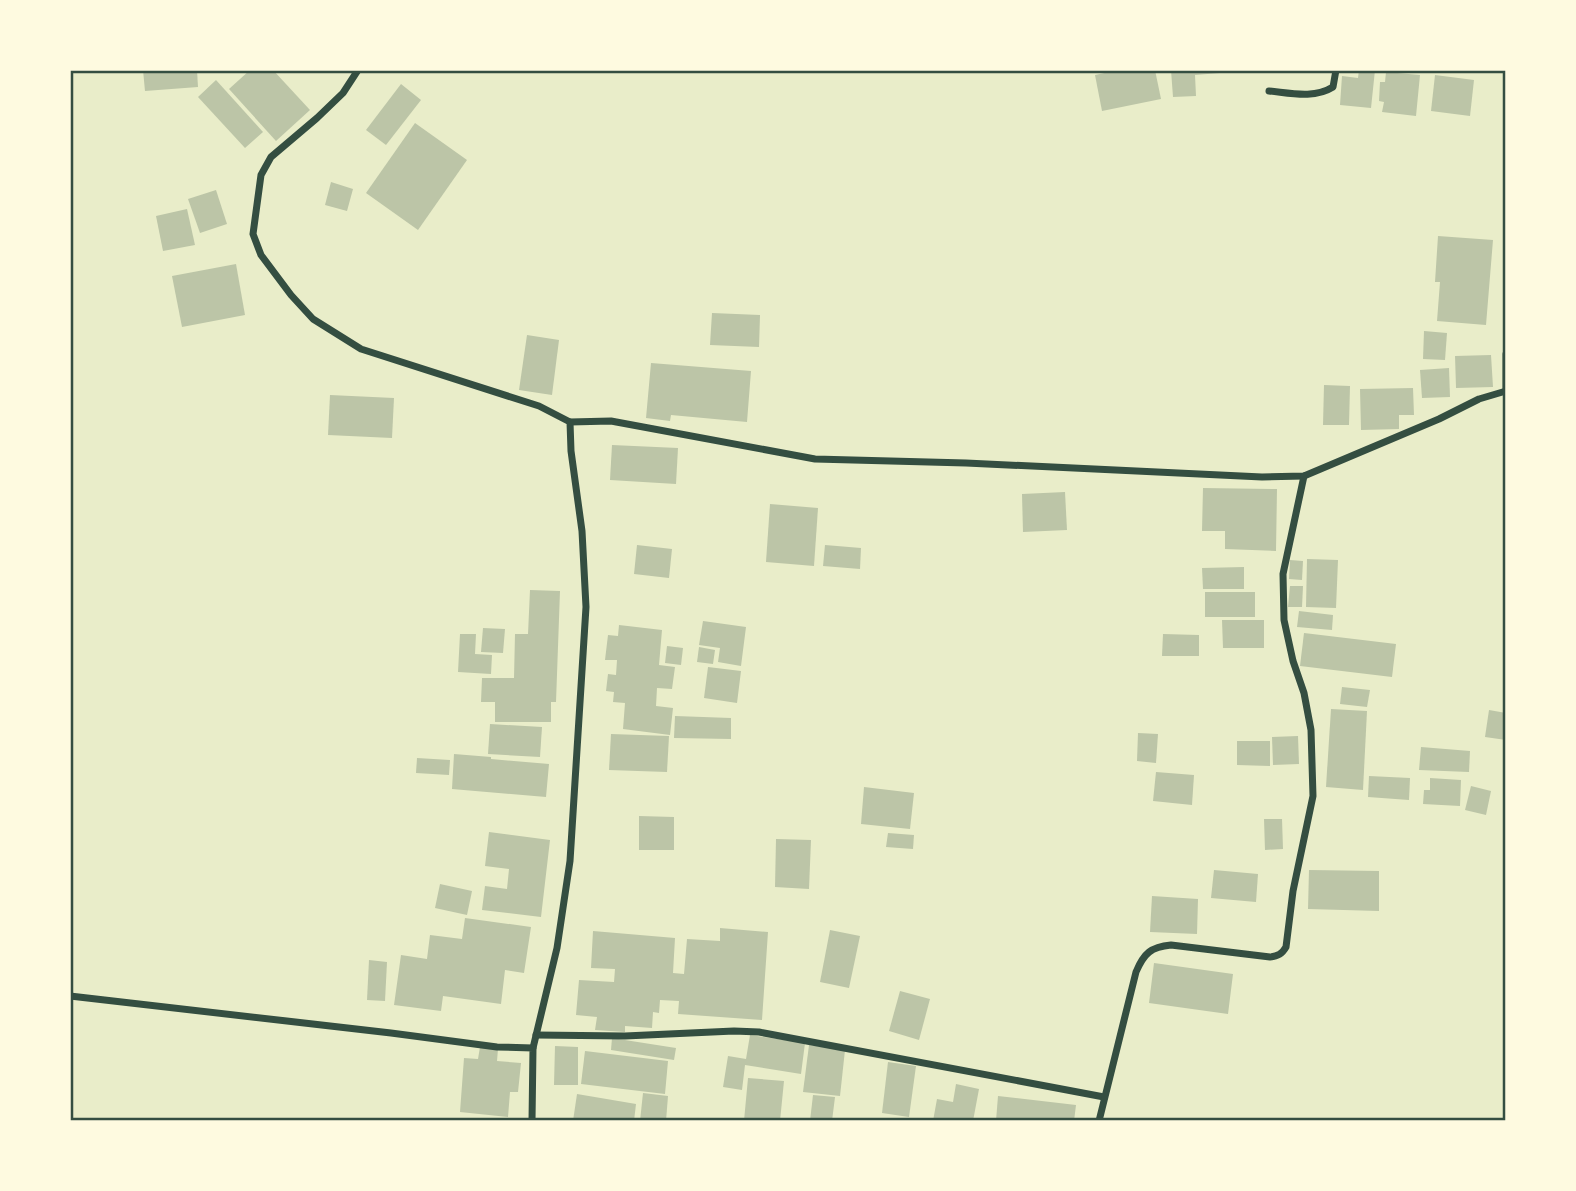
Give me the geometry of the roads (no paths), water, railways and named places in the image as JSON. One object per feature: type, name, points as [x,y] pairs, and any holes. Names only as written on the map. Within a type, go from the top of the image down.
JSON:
[{"type":"street","points":[[358,70],[344,93],[271,157],[261,175],[253,234],[261,255],[313,319],[361,349],[539,405],[570,422],[611,421],[815,459],[1262,477],[1304,476],[1439,419],[1479,399],[1506,391],[1506,354]]},
{"type":"street","points":[[1269,92],[1325,92],[1333,87],[1336,70]]},
{"type":"street","points":[[532,1121],[533,1048],[557,948],[570,861],[586,607],[582,531],[571,451],[570,422]]},
{"type":"street","points":[[1099,1121],[1136,972],[1147,953],[1158,946],[1171,945],[1270,957],[1283,953],[1286,947],[1293,891],[1313,796],[1311,730],[1284,620],[1283,574],[1304,476]]},
{"type":"street","points":[[70,996],[533,1048]]},
{"type":"street","points":[[536,1035],[625,1036],[759,1032],[1104,1097]]}]
